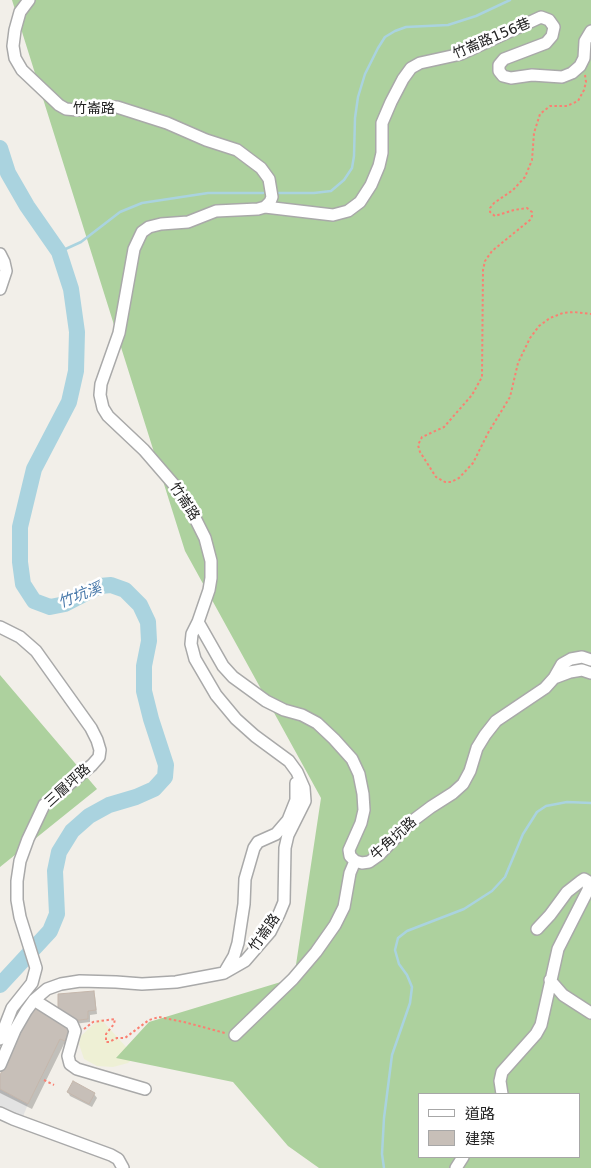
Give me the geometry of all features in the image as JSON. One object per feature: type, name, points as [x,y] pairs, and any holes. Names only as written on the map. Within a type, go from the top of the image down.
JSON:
[{"type":"street","name":"竹崙路","points":[[0,1065],[26,1010],[47,989],[74,982],[158,984],[224,974],[245,961],[270,932],[284,902],[285,848],[288,835],[305,801],[304,788],[289,760],[255,736],[236,719],[216,695],[195,659],[190,644],[209,590],[211,578],[211,561],[205,538],[189,506],[176,487],[144,450],[108,416],[103,408],[100,394],[101,384],[119,332],[133,257],[142,232],[149,227],[188,222],[216,212],[265,207],[272,197],[269,179],[261,168],[237,150],[206,140],[166,123],[117,108],[101,107],[77,110],[66,109],[59,105],[22,70],[15,58],[13,46],[15,30],[20,12],[29,0]]},
{"type":"street","name":"竹崙路156巷","points":[[265,207],[333,215],[348,211],[360,202],[371,185],[379,166],[382,153],[382,123],[391,102],[402,79],[411,68],[420,63],[461,54],[541,18],[550,20],[554,27],[552,36],[546,43],[504,59],[499,71],[503,76],[511,78],[532,75],[562,77],[572,73],[580,66]]},
{"type":"street","points":[[580,66],[584,58],[585,41],[591,31]]},
{"type":"street","points":[[0,254],[6,271],[0,289]]},
{"type":"street","name":"牛角坑路","points":[[198,622],[222,666],[233,677],[266,701],[317,723],[352,759],[359,774],[364,810],[361,823],[349,850],[350,856],[355,861],[362,863],[369,862],[379,855],[410,822],[463,784],[484,734],[496,721],[545,688],[554,678],[562,664],[570,658],[582,657],[591,660]]},
{"type":"street","name":"三層坪路","points":[[0,627],[20,638],[36,651],[91,728],[100,750],[99,757],[92,764],[44,805],[20,861],[17,900],[21,920],[36,968],[32,983],[12,1008],[0,1039]]},
{"type":"street","points":[[554,678],[582,670],[591,673]]},
{"type":"street","points":[[224,974],[234,956],[238,943],[244,904],[245,879],[256,844],[261,840],[272,837],[282,829],[296,800],[298,791],[296,782],[285,758]]},
{"type":"street","points":[[235,1035],[293,979],[316,952],[335,925],[344,907],[350,873],[355,861]]},
{"type":"street","points":[[502,1093],[500,1081],[502,1072],[536,1034],[540,1025],[558,949],[590,884],[589,877],[580,881],[566,892],[550,915],[537,929]]},
{"type":"street","points":[[550,980],[563,996],[591,1013]]},
{"type":"street","points":[[34,1000],[72,1024],[75,1031],[68,1056],[70,1064],[77,1069],[145,1089]]},
{"type":"street","points":[[0,1112],[13,1119],[111,1155],[118,1159],[123,1168]]},
{"type":"path","points":[[580,66],[586,82],[578,101],[567,106],[550,106],[540,114],[534,133],[532,160],[525,177],[513,190],[490,208],[490,212],[495,216],[527,208],[532,212],[532,216],[530,220],[492,251],[485,261],[483,270],[482,377],[472,395],[444,427],[422,437],[418,445],[420,452],[436,477],[445,482],[451,482],[459,478],[473,462],[510,397],[514,374],[520,357],[539,326],[563,312],[591,314]]},
{"type":"path","points":[[75,1031],[87,1028],[93,1022],[115,1019],[114,1024],[106,1034],[106,1042],[109,1042],[117,1038],[124,1038],[149,1020],[159,1018],[235,1035]]},
{"type":"path","points":[[44,1080],[54,1085]]},
{"type":"green space","points":[[12,0],[591,0],[591,1168],[319,1168],[288,1146],[233,1082],[116,1058],[149,1022],[294,978],[321,798],[185,551]]},
{"type":"green space","points":[[0,675],[97,789],[0,867]]},
{"type":"green space","points":[[101,1019],[135,1057],[128,1063],[113,1067],[97,1066],[84,1059],[79,1044],[81,1036]]},
{"type":"shaded area","points":[[0,1089],[28,1104],[22,1119],[0,1107]]},
{"type":"building","points":[[94,991],[96,1010],[88,1011],[88,1019],[71,1021],[58,1013],[58,994]]},
{"type":"building","points":[[33,1007],[71,1029],[65,1041],[60,1039],[28,1104],[0,1089],[0,1075]]},
{"type":"building","points":[[73,1081],[95,1093],[89,1104],[67,1092]]},
{"type":"waterway","points":[[279,193],[331,191],[344,180],[352,168],[358,97],[365,74],[385,37],[406,27],[448,25],[476,16],[510,0]]},
{"type":"waterway","name":"竹坑溪","points":[[0,148],[8,173],[27,206],[59,252],[71,289],[77,332],[76,371],[69,402],[34,469],[20,527],[20,562],[23,584],[34,601],[50,607],[65,604],[100,586],[111,585],[125,590],[140,605],[148,622],[149,641],[144,666],[144,691],[166,765],[165,777],[154,789],[136,797],[109,805],[89,816],[72,831],[59,852],[55,871],[57,914],[50,931],[0,985]]},
{"type":"waterway","points":[[59,252],[81,242],[120,212],[142,203],[208,193],[263,193]]},
{"type":"waterway","points":[[384,1168],[382,1154],[384,1118],[392,1055],[410,1003],[412,987],[407,975],[399,964],[395,950],[398,938],[407,931],[464,909],[492,891],[505,877],[523,834],[537,812],[546,806],[567,802],[591,803]]}]
